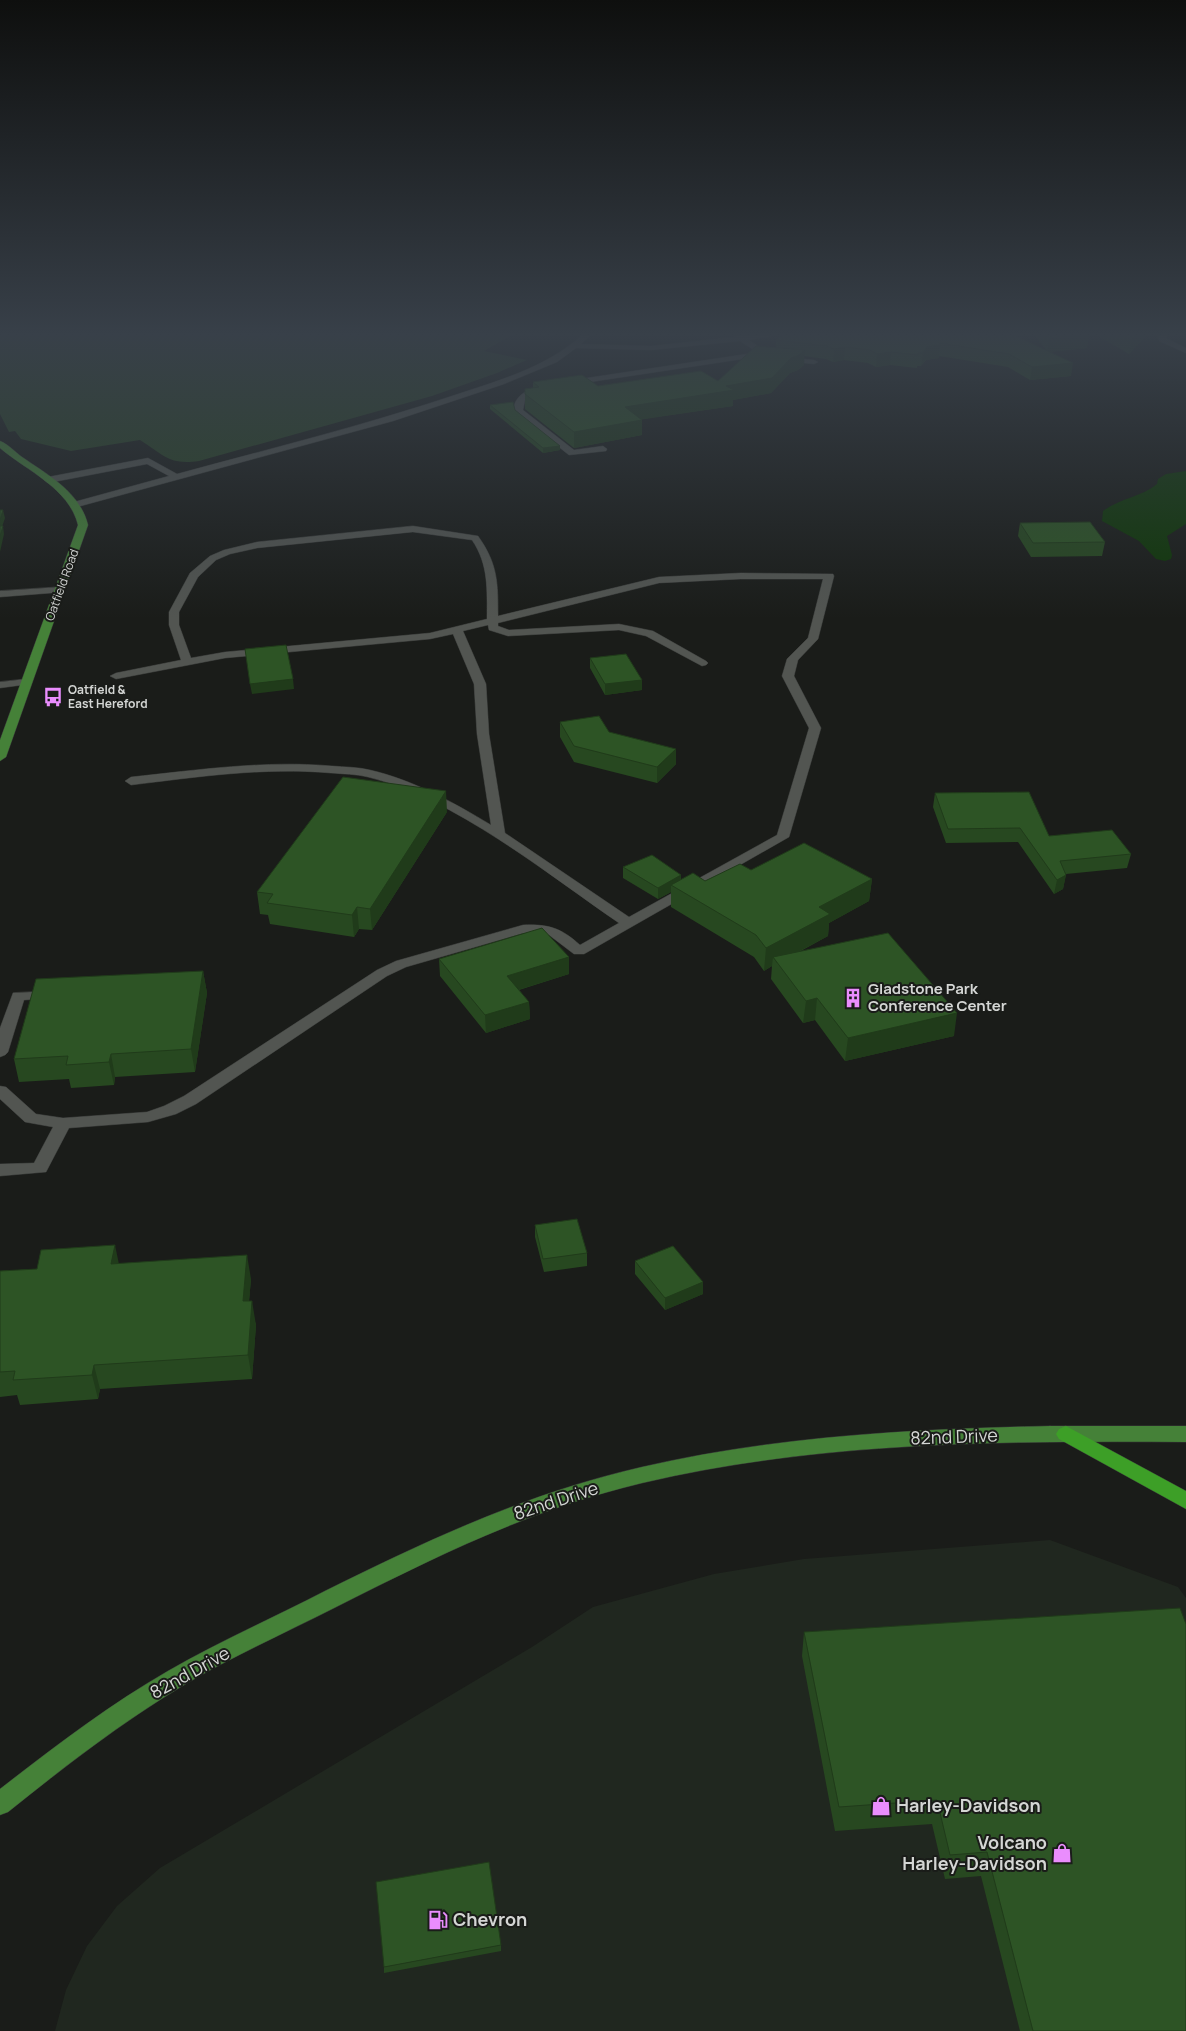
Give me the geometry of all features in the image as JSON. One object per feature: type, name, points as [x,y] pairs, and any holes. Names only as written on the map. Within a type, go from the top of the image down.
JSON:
[{"type":"highway","points":[[1066,1434],[1186,1501]]},
{"type":"main road","points":[[0,444],[77,504]]},
{"type":"main road","name":"Oatfield Road","points":[[0,757],[83,525],[82,515],[77,504]]},
{"type":"main road","name":"82nd Drive","points":[[0,1804],[62,1754],[174,1679],[416,1556],[501,1518],[604,1485],[643,1475],[758,1454],[881,1440],[1066,1434],[1186,1434]]},
{"type":"street","points":[[77,504],[351,430]]},
{"type":"street","points":[[542,430],[572,453],[603,449]]},
{"type":"street","points":[[48,480],[148,461],[178,478]]},
{"type":"street","points":[[187,661],[174,625],[174,612],[194,575],[213,558],[227,552],[257,545],[413,530],[436,531],[476,538],[486,551],[494,588],[493,628],[508,633],[619,627],[649,633],[702,663]]},
{"type":"street","points":[[0,1091],[31,1118],[63,1122],[148,1117],[170,1110],[190,1100],[382,973],[401,964],[523,929],[542,928],[557,932],[579,951],[783,837],[815,728],[788,676],[793,659],[813,639],[829,576],[741,576],[660,580],[430,636],[234,654],[187,661],[116,676]]},
{"type":"street","points":[[0,594],[60,590]]},
{"type":"street","points":[[457,630],[480,684],[482,734],[499,836]]},
{"type":"street","points":[[0,685],[26,682]]},
{"type":"street","points":[[131,781],[276,768],[321,768],[368,773],[412,787],[451,806],[499,836],[629,924]]},
{"type":"street","points":[[0,1052],[18,996],[67,994]]},
{"type":"street","points":[[0,1170],[40,1168],[63,1122]]},
{"type":"shaded area","points":[[8,430],[311,430],[199,461],[189,462],[168,458],[140,440],[71,451],[21,439],[15,431],[9,432]]},
{"type":"shaded area","points":[[1186,471],[1186,524],[1167,536],[1172,555],[1171,559],[1165,561],[1156,559],[1139,541],[1102,521],[1103,511],[1116,503],[1145,492],[1157,484],[1158,479],[1166,474]]},
{"type":"shaded area","points":[[1050,1540],[1178,1587],[1186,1598],[1186,2031],[55,2031],[66,1990],[87,1946],[117,1906],[160,1868],[532,1647],[593,1607],[714,1574],[804,1559]]},
{"type":"building","points":[[521,430],[540,430],[560,446],[543,448]]},
{"type":"building","points":[[571,430],[587,430],[574,432]]},
{"type":"building","points":[[1090,522],[1105,542],[1033,543],[1020,523]]},
{"type":"building","points":[[286,645],[293,679],[250,684],[245,649]]},
{"type":"building","points":[[626,654],[642,680],[605,684],[590,658]]},
{"type":"building","points":[[599,716],[609,732],[676,749],[657,767],[574,746],[560,722]]},
{"type":"building","points":[[343,777],[446,791],[370,909],[357,907],[352,915],[267,903],[273,894],[257,892]]},
{"type":"building","points":[[1029,792],[1049,836],[1112,830],[1131,854],[1060,861],[1066,875],[1057,880],[1020,828],[948,829],[935,793]]},
{"type":"building","points":[[804,843],[872,879],[819,907],[830,914],[766,948],[756,935],[671,885],[693,873],[705,881],[740,864],[751,870]]},
{"type":"building","points":[[652,855],[681,875],[658,888],[623,867]]},
{"type":"building","points":[[542,928],[569,957],[507,976],[529,1002],[485,1015],[439,959]]},
{"type":"building","name":"Gladstone Park Conference Center","points":[[888,933],[957,1013],[848,1038],[817,998],[806,1001],[773,957]]},
{"type":"building","points":[[203,971],[191,1049],[111,1054],[109,1062],[66,1065],[68,1056],[14,1059],[36,979]]},
{"type":"building","points":[[577,1219],[587,1253],[543,1259],[535,1225]]},
{"type":"building","points":[[115,1245],[111,1264],[247,1255],[243,1301],[252,1301],[248,1355],[94,1365],[92,1375],[13,1380],[15,1371],[0,1372],[0,1271],[37,1269],[41,1250]]},
{"type":"building","points":[[673,1246],[703,1282],[665,1298],[635,1261]]},
{"type":"building","name":"Volcano Harley-Davidson","points":[[1180,1608],[1186,1624],[1186,2031],[1033,2031],[987,1852],[950,1855],[937,1800],[839,1807],[804,1632]]},
{"type":"building","name":"Chevron","points":[[489,1862],[501,1945],[384,1967],[376,1882]]},
{"type":"place","name":"Oatfield & East Hereford","points":[[53,697]]},
{"type":"place","name":"Gladstone Park Conference Center","points":[[853,998]]},
{"type":"place","name":"Harley-Davidson","points":[[881,1806]]},
{"type":"place","name":"Volcano Harley-Davidson","points":[[1062,1853]]},
{"type":"place","name":"Chevron","points":[[438,1920]]}]
